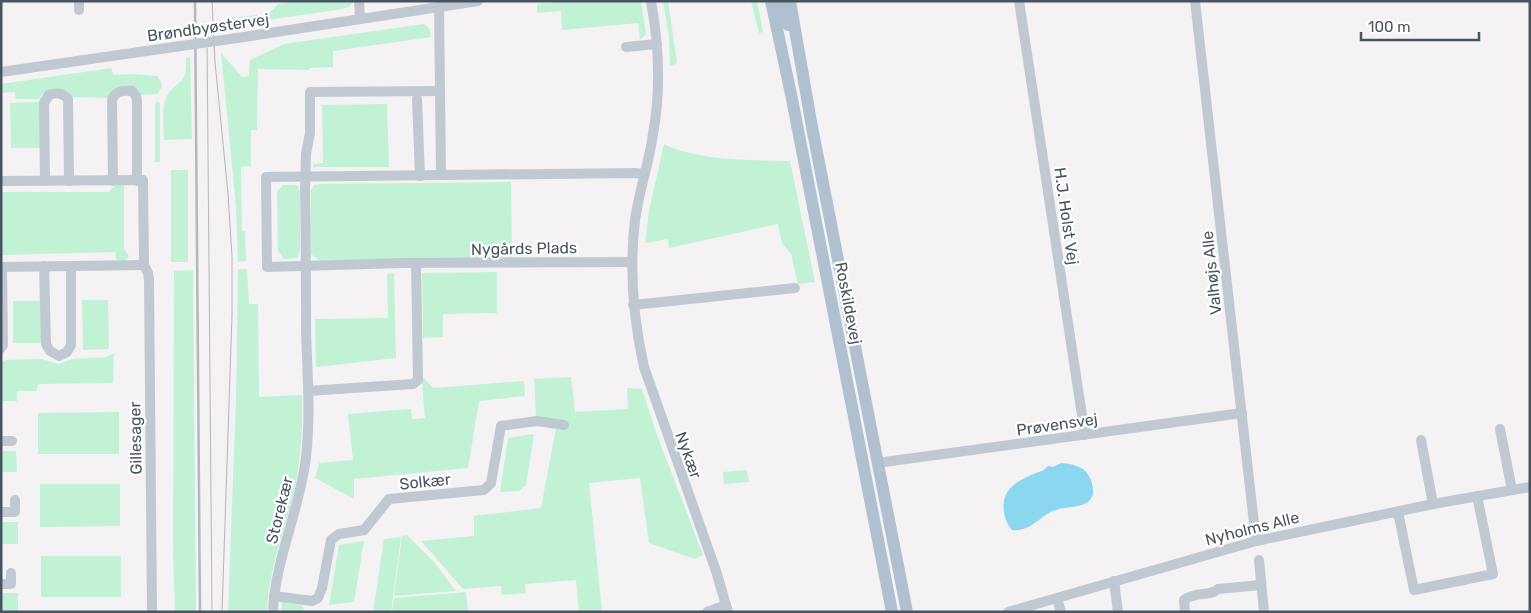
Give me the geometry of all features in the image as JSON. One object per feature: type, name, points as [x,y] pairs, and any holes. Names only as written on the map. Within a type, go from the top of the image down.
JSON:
[{"type":"main road","name":"Roskildevej","points":[[771,1],[795,113],[892,612]]},
{"type":"main road","points":[[781,1],[799,54]]},
{"type":"main road","name":"Roskildevej","points":[[790,1],[812,127],[907,612]]},
{"type":"street","points":[[359,1],[360,18]]},
{"type":"street","name":"Brøndbyøstervej","points":[[1,72],[478,1]]},
{"type":"street","name":"Nykær","points":[[650,1],[657,44],[658,102],[636,217],[632,262],[633,305],[644,368],[716,571],[727,609]]},
{"type":"street","name":"H.J. Holst Vej","points":[[1019,1],[1085,435]]},
{"type":"street","name":"Valhøjs Alle","points":[[1195,1],[1256,541]]},
{"type":"street","points":[[438,7],[441,175]]},
{"type":"street","points":[[626,47],[657,44]]},
{"type":"street","points":[[1,182],[113,181],[137,180],[137,101],[136,96],[132,92],[122,90],[112,100],[113,181]]},
{"type":"street","points":[[416,264],[418,380],[413,384],[308,391],[305,177],[306,154],[310,133],[310,92],[440,91]]},
{"type":"street","points":[[45,181],[44,103],[48,95],[59,93],[68,99],[69,181]]},
{"type":"street","points":[[417,99],[420,176]]},
{"type":"street","name":"Nygårds Plads","points":[[632,262],[267,267],[266,177],[644,174]]},
{"type":"street","name":"Gillesager","points":[[137,180],[143,180],[144,265],[149,280],[152,612]]},
{"type":"street","points":[[1,348],[3,345],[1,267],[144,265]]},
{"type":"street","points":[[44,266],[46,344],[50,351],[59,356],[67,352],[71,345],[71,266]]},
{"type":"street","points":[[633,305],[794,288]]},
{"type":"street","name":"Storekær","points":[[273,612],[278,573],[304,473],[308,391]]},
{"type":"street","name":"Prøvensvej","points":[[877,463],[1242,413]]},
{"type":"street","name":"Solkær","points":[[274,596],[312,601],[318,598],[322,588],[330,540],[339,534],[364,530],[390,499],[484,490],[491,483],[501,426],[537,420],[564,425]]},
{"type":"street","points":[[1500,429],[1512,490]]},
{"type":"street","points":[[1,441],[12,440]]},
{"type":"street","points":[[1421,440],[1433,504]]},
{"type":"street","name":"Nyholms Alle","points":[[1008,612],[1256,541],[1433,504],[1530,487]]},
{"type":"street","points":[[1398,512],[1414,590],[1493,574],[1478,496]]},
{"type":"street","points":[[1,512],[15,512],[15,500]]},
{"type":"street","points":[[1258,560],[1264,612]]},
{"type":"street","points":[[1,584],[11,584],[11,573]]},
{"type":"street","points":[[1114,581],[1118,612]]},
{"type":"street","points":[[1185,612],[1184,600],[1190,596],[1215,592],[1218,589],[1261,585]]},
{"type":"street","points":[[1058,598],[1061,612]]},
{"type":"street","points":[[707,612],[727,609]]},
{"type":"green space","points":[[303,1],[354,1],[349,7],[336,10],[227,26],[229,18],[269,14],[278,4]]},
{"type":"green space","points":[[566,1],[641,1],[646,34],[640,40],[638,23],[562,30],[561,11],[537,13],[537,4]]},
{"type":"green space","points":[[663,1],[668,1],[677,63],[670,66],[669,36]]},
{"type":"green space","points":[[751,1],[757,1],[763,32],[759,33]]},
{"type":"green space","points":[[424,24],[429,28],[431,37],[333,51],[333,67],[309,68],[309,70],[258,69],[257,130],[251,130],[251,166],[241,167],[242,231],[245,231],[246,261],[238,262],[236,206],[221,53],[242,77],[249,76],[250,60],[284,44]]},
{"type":"green space","points":[[190,57],[192,139],[164,140],[163,112],[165,101],[170,91],[183,79],[186,70],[186,58]]},
{"type":"green space","points":[[111,68],[113,75],[157,76],[162,87],[157,94],[139,95],[138,92],[109,98],[71,97],[48,91],[41,96],[41,99],[16,99],[15,92],[1,93],[1,84]]},
{"type":"green space","points":[[157,101],[160,103],[160,162],[155,162],[155,105]]},
{"type":"green space","points":[[40,102],[40,148],[11,148],[10,103]]},
{"type":"green space","points":[[387,104],[389,167],[313,167],[313,164],[323,163],[322,105]]},
{"type":"green space","points":[[664,144],[677,150],[709,157],[790,161],[815,282],[798,284],[791,254],[782,243],[778,224],[669,248],[668,239],[645,243],[649,211]]},
{"type":"green space","points":[[171,170],[188,170],[188,262],[171,262]]},
{"type":"green space","points":[[511,182],[512,258],[319,260],[311,254],[311,190],[314,185]]},
{"type":"green space","points":[[116,185],[124,185],[124,249],[129,256],[126,261],[117,261],[115,252],[1,255],[1,192],[108,192]]},
{"type":"green space","points":[[283,185],[297,185],[300,192],[300,250],[297,258],[284,259],[278,251],[277,192]]},
{"type":"green space","points":[[238,269],[247,269],[249,304],[258,304],[259,397],[302,395],[301,441],[297,476],[274,565],[267,612],[228,612],[236,399]]},
{"type":"green space","points":[[193,270],[196,612],[175,612],[173,555],[174,271]]},
{"type":"green space","points":[[497,272],[497,313],[443,314],[443,337],[423,338],[422,273]]},
{"type":"green space","points":[[394,273],[396,358],[316,367],[315,319],[388,318],[387,274]]},
{"type":"green space","points":[[82,300],[108,300],[109,349],[83,350]]},
{"type":"green space","points":[[13,301],[42,301],[42,343],[13,343]]},
{"type":"green space","points":[[114,353],[113,383],[38,384],[37,391],[17,391],[17,401],[1,401],[1,362],[6,360],[41,359],[59,364],[72,359],[106,357]]},
{"type":"green space","points":[[423,377],[433,388],[524,381],[525,396],[479,401],[468,468],[354,479],[354,499],[315,478],[319,463],[353,460],[348,414],[411,409],[412,419],[425,418]]},
{"type":"green space","points":[[571,377],[575,412],[628,409],[627,388],[642,389],[657,435],[703,555],[695,559],[649,543],[640,478],[589,483],[602,612],[579,612],[576,580],[525,584],[526,593],[502,595],[501,586],[463,589],[421,541],[474,536],[474,516],[541,508],[556,428],[536,418],[534,379]]},
{"type":"green space","points":[[119,412],[119,454],[38,454],[38,413]]},
{"type":"green space","points":[[534,434],[526,485],[519,491],[500,492],[508,438]]},
{"type":"green space","points":[[1,451],[16,451],[17,472],[1,472]]},
{"type":"green space","points":[[747,470],[749,482],[724,484],[723,472]]},
{"type":"green space","points":[[40,484],[120,484],[120,526],[40,527]]},
{"type":"green space","points":[[1,522],[18,522],[18,544],[1,544]]},
{"type":"green space","points":[[407,535],[434,562],[456,591],[394,596],[402,536]]},
{"type":"green space","points":[[401,537],[391,612],[373,612],[384,539]]},
{"type":"green space","points":[[364,541],[354,602],[329,605],[339,545]]},
{"type":"green space","points":[[41,556],[121,556],[121,597],[41,597]]},
{"type":"green space","points":[[466,592],[468,612],[392,612],[394,598]]},
{"type":"green space","points":[[1,593],[18,593],[18,612],[1,612]]},
{"type":"green space","points":[[282,601],[303,606],[304,612],[281,612]]},
{"type":"water","points":[[1061,463],[1075,465],[1086,472],[1091,479],[1093,488],[1090,500],[1082,505],[1057,509],[1024,529],[1012,530],[1006,521],[1004,512],[1006,495],[1010,489],[1015,484],[1044,470],[1048,466],[1053,467]]},
{"type":"tram line","points":[[212,1],[215,62],[232,257],[232,315],[222,612]]},
{"type":"tram line","points":[[207,36],[212,612]]},
{"type":"railway","points":[[195,1],[200,612]]}]
